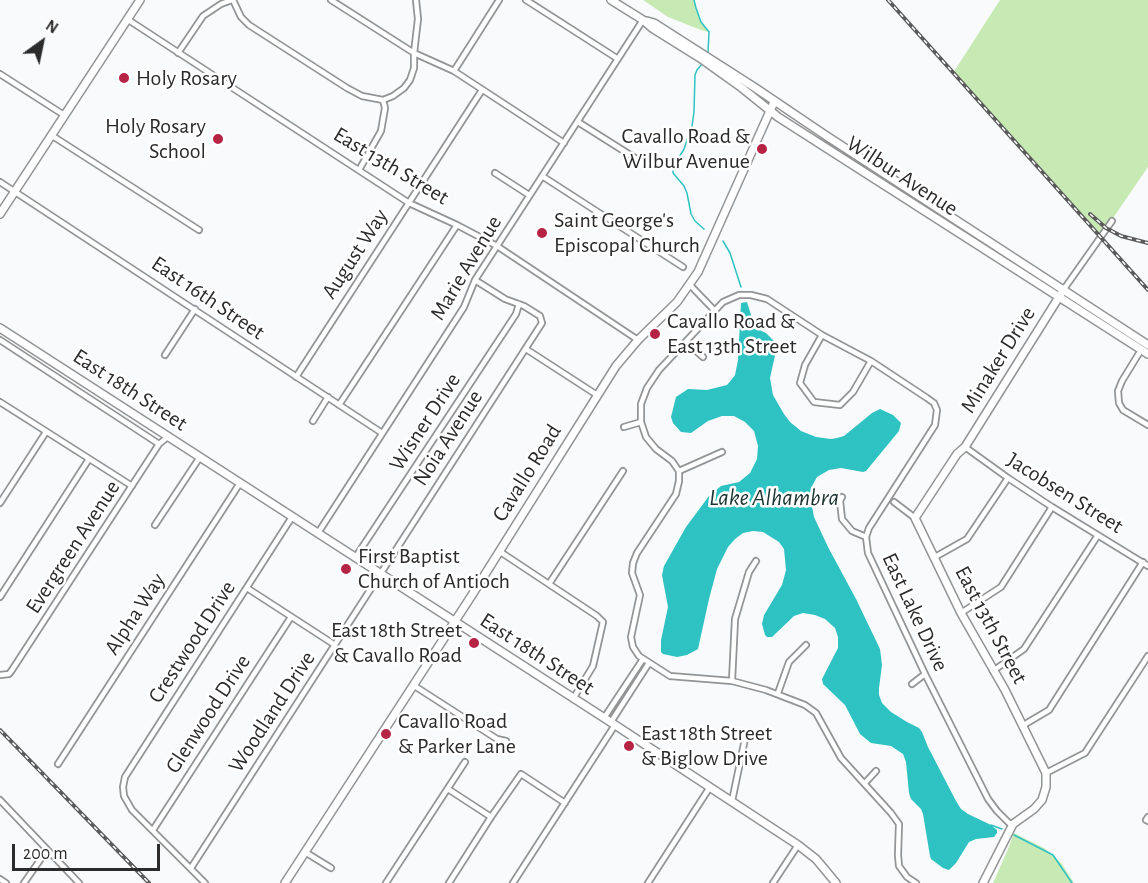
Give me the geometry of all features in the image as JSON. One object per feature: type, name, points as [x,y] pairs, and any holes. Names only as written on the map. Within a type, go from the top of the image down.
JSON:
[{"type":"main road","points":[[0,214],[140,0]]},
{"type":"main road","name":"Wilbur Avenue","points":[[611,0],[700,58],[778,117],[1058,298],[1146,348]]},
{"type":"main road","name":"Wilbur Avenue","points":[[643,20],[654,23],[1064,289],[1146,348]]},
{"type":"main road","name":"Cavallo Road","points":[[285,883],[616,366],[638,340],[677,302],[690,285],[698,272],[774,102]]},
{"type":"main road","points":[[920,208],[938,215],[945,213]]},
{"type":"main road","name":"Minaker Drive","points":[[915,518],[957,454],[965,447],[1064,289]]},
{"type":"main road","name":"East 18th Street","points":[[0,327],[732,801],[798,845],[816,860],[836,883]]},
{"type":"main road","name":"East 13th Street","points":[[915,518],[961,613],[1005,690],[1046,773]]},
{"type":"main road","points":[[983,883],[1013,824],[1034,809],[1042,800],[1046,787],[1046,773]]},
{"type":"street","points":[[178,53],[203,16],[221,4],[233,0],[241,17],[249,24],[347,88],[362,96],[383,100],[404,88],[414,68],[418,19],[416,0]]},
{"type":"street","points":[[331,0],[414,53],[454,71],[564,143]]},
{"type":"street","points":[[454,71],[499,0]]},
{"type":"street","points":[[526,0],[618,59]]},
{"type":"street","name":"East 13th Street","points":[[127,19],[409,203],[497,246],[638,340]]},
{"type":"street","name":"Marie Avenue","points":[[318,533],[464,307],[475,280],[643,20]]},
{"type":"street","points":[[0,74],[64,115]]},
{"type":"street","name":"August Way","points":[[296,377],[482,90]]},
{"type":"street","points":[[359,170],[381,131],[385,108],[383,100]]},
{"type":"street","points":[[578,122],[635,159]]},
{"type":"street","points":[[51,135],[199,230]]},
{"type":"street","points":[[495,173],[530,195]]},
{"type":"street","points":[[542,176],[683,267]]},
{"type":"street","name":"East 16th Street","points":[[0,182],[382,433]]},
{"type":"street","name":"Minaker Drive","points":[[1064,289],[1112,221]]},
{"type":"street","points":[[339,405],[457,225]]},
{"type":"street","points":[[475,280],[506,299],[519,304]]},
{"type":"street","points":[[690,285],[715,311]]},
{"type":"street","points":[[822,335],[805,365],[800,383],[814,402],[840,405],[853,392],[871,362],[822,335],[767,299],[757,296],[739,296],[723,302],[659,370],[647,388],[640,405],[640,422],[646,437],[656,449],[672,461],[679,471],[679,481],[676,494],[633,563],[632,573],[640,595],[631,637],[633,647],[639,656],[670,676],[732,681],[778,693],[805,705],[816,713],[841,758],[891,813],[898,824],[900,866],[907,877],[916,883]]},
{"type":"street","name":"Noia Avenue","points":[[380,574],[542,323],[540,316],[519,304]]},
{"type":"street","name":"Wisner Drive","points":[[355,558],[516,314],[519,304]]},
{"type":"street","points":[[165,355],[195,309]]},
{"type":"street","points":[[0,340],[159,444]]},
{"type":"street","points":[[686,342],[704,357]]},
{"type":"street","points":[[1146,348],[1122,381],[1118,391],[1119,403],[1123,410],[1148,425]]},
{"type":"street","points":[[526,349],[597,395]]},
{"type":"street","name":"East Lake Drive","points":[[871,362],[927,398],[937,410],[935,425],[869,528],[866,537],[868,553],[988,799],[1013,824]]},
{"type":"street","points":[[313,421],[328,398]]},
{"type":"street","points":[[0,411],[2,403],[132,486]]},
{"type":"street","points":[[624,427],[640,422]]},
{"type":"street","points":[[0,503],[46,432]]},
{"type":"street","name":"Evergreen Avenue","points":[[2,675],[12,670],[159,444],[169,436]]},
{"type":"street","name":"Jacobsen Street","points":[[965,447],[1052,507],[1146,564]]},
{"type":"street","points":[[679,471],[722,452]]},
{"type":"street","points":[[155,525],[200,456]]},
{"type":"street","points":[[0,597],[89,459]]},
{"type":"street","points":[[549,584],[624,471]]},
{"type":"street","points":[[935,557],[967,539],[1008,478]]},
{"type":"street","name":"Alpha Way","points":[[58,764],[240,483]]},
{"type":"street","points":[[842,497],[840,501],[842,519],[852,531],[866,537]]},
{"type":"street","name":"East 13th Street","points":[[894,502],[915,518]]},
{"type":"street","points":[[961,613],[1001,587],[1052,507]]},
{"type":"street","name":"Crestwood Drive","points":[[153,830],[132,810],[124,796],[124,777],[292,517]]},
{"type":"street","points":[[993,671],[1024,649],[1098,535]]},
{"type":"street","points":[[499,551],[603,622],[593,666],[573,699]]},
{"type":"street","points":[[732,681],[735,619],[749,572],[756,561]]},
{"type":"street","points":[[1022,726],[1049,710],[1146,564]]},
{"type":"street","name":"Woodland Drive","points":[[190,868],[380,574]]},
{"type":"street","points":[[246,588],[335,645]]},
{"type":"street","name":"Glenwood Drive","points":[[153,830],[291,617]]},
{"type":"street","points":[[778,693],[789,662],[806,645]]},
{"type":"street","points":[[1046,773],[1085,753],[1148,656]]},
{"type":"street","points":[[513,883],[565,803],[610,722],[647,662]]},
{"type":"street","points":[[912,684],[926,674]]},
{"type":"street","points":[[413,685],[497,739],[506,741]]},
{"type":"street","points":[[732,801],[746,734]]},
{"type":"street","points":[[386,883],[465,762]]},
{"type":"street","points":[[865,783],[876,771]]},
{"type":"street","points":[[449,883],[521,774],[565,803]]},
{"type":"street","points":[[648,883],[710,787]]},
{"type":"street","points":[[448,789],[491,817]]},
{"type":"street","points":[[0,800],[79,883]]},
{"type":"street","points":[[153,830],[205,883]]},
{"type":"street","points":[[773,883],[798,845]]},
{"type":"street","points":[[24,883],[47,850]]},
{"type":"street","points":[[305,852],[331,868]]},
{"type":"street","points":[[0,879],[6,883]]},
{"type":"green space","points":[[643,0],[694,0],[701,22],[709,32],[668,17]]},
{"type":"green space","points":[[1000,0],[1148,0],[1148,167],[1100,237],[953,73]]},
{"type":"green space","points":[[1014,833],[1044,848],[1054,856],[1074,883],[993,883]]},
{"type":"water","name":"Lake Alhambra","points":[[747,302],[755,328],[766,333],[776,343],[770,378],[773,395],[790,422],[801,431],[816,437],[837,438],[844,436],[880,409],[893,415],[901,423],[899,431],[866,471],[841,468],[829,470],[817,477],[811,488],[810,496],[814,517],[880,649],[882,665],[879,695],[882,703],[891,712],[922,732],[961,809],[997,830],[994,837],[969,842],[949,870],[931,859],[923,814],[909,793],[903,754],[891,746],[871,743],[860,734],[845,705],[823,684],[822,679],[838,648],[835,628],[825,619],[803,613],[794,616],[772,637],[765,635],[762,624],[764,615],[782,585],[786,570],[784,549],[779,542],[763,532],[753,531],[743,533],[735,539],[728,547],[717,569],[698,649],[677,657],[661,652],[661,640],[668,607],[662,575],[664,566],[686,527],[709,496],[721,486],[739,482],[750,473],[757,459],[758,446],[754,431],[734,416],[722,416],[708,421],[691,433],[681,432],[671,417],[676,397],[688,389],[707,390],[727,385],[735,375],[741,303]]},
{"type":"waterway","points":[[694,0],[701,22],[709,32],[708,52]]},
{"type":"waterway","points":[[702,64],[695,75],[692,126],[684,149],[673,167],[673,173],[684,186],[691,214],[704,229]]},
{"type":"waterway","points":[[723,241],[730,253],[741,287]]},
{"type":"waterway","points":[[991,825],[1002,829]]},
{"type":"waterway","points":[[1014,835],[1053,855],[1072,883]]},
{"type":"railway","points":[[888,0],[1148,290]]},
{"type":"railway","points":[[1090,214],[1106,228],[1121,236],[1148,243]]},
{"type":"railway","points":[[0,730],[149,883]]},
{"type":"place","name":"Holy Rosary","points":[[124,78]]},
{"type":"place","name":"Holy Rosary School","points":[[218,139]]},
{"type":"place","name":"Cavallo Road & Wilbur Avenue","points":[[762,149]]},
{"type":"place","name":"Saint George's Episcopal Church","points":[[542,233]]},
{"type":"place","name":"Cavallo Road & East 13th Street","points":[[655,334]]},
{"type":"place","name":"First Baptist Church of Antioch","points":[[346,569]]},
{"type":"place","name":"East 18th Street & Cavallo Road","points":[[474,643]]},
{"type":"place","name":"Cavallo Road & Parker Lane","points":[[386,734]]},
{"type":"place","name":"East 18th Street & Biglow Drive","points":[[629,746]]}]
